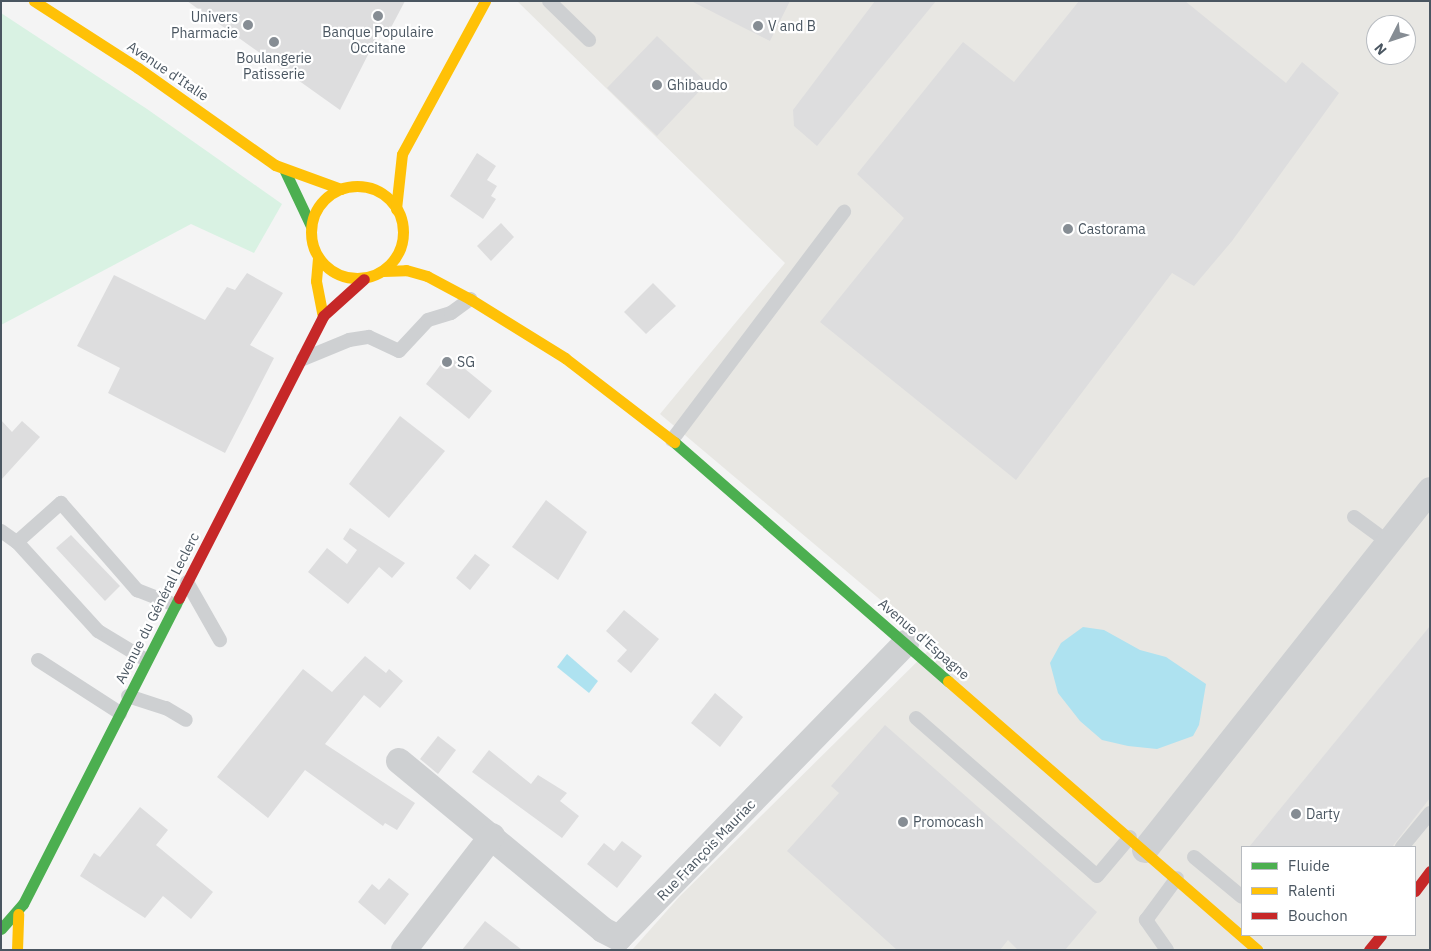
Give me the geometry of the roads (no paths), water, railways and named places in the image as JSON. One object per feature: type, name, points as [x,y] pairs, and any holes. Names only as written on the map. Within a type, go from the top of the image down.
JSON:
[{"type":"street","name":"Avenue d'Italie","points":[[34,1],[284,169],[341,189]]},
{"type":"street","points":[[396,209],[402,154],[486,1]]},
{"type":"street","points":[[365,187],[402,154]]},
{"type":"street","points":[[284,169],[310,226],[318,258],[316,281],[323,316]]},
{"type":"street","points":[[310,226],[317,207],[341,189],[365,187],[383,194],[396,209],[415,248]]},
{"type":"street","points":[[383,271],[400,250],[402,224]]},
{"type":"street","points":[[318,258],[333,273],[364,279],[383,271],[406,270],[427,276],[470,299]]},
{"type":"street","points":[[426,261],[470,299]]},
{"type":"street","name":"Avenue du Général Leclerc","points":[[1,929],[18,914],[323,316],[364,279]]},
{"type":"street","name":"Avenue d'Espagne","points":[[470,299],[565,358],[672,440],[1177,878],[1241,931]]},
{"type":"street","points":[[1137,843],[1430,490]]},
{"type":"street","name":"Rue François Mauriac","points":[[399,761],[492,836],[603,930],[619,938],[906,643]]},
{"type":"street","points":[[404,950],[492,836]]},
{"type":"street","points":[[1416,890],[1430,871]]},
{"type":"street","name":"Avenue du Général Leclerc","points":[[17,950],[18,914]]},
{"type":"street","points":[[1369,950],[1379,936]]},
{"type":"lane","points":[[549,1],[589,40]]},
{"type":"lane","points":[[672,440],[844,212]]},
{"type":"lane","points":[[300,360],[349,340],[369,337],[399,351],[428,320],[451,313],[470,299]]},
{"type":"lane","points":[[17,542],[61,503],[137,590],[175,605]]},
{"type":"lane","points":[[1354,517],[1388,542]]},
{"type":"lane","points":[[1,531],[17,542],[98,631],[146,660]]},
{"type":"lane","points":[[187,582],[220,640]]},
{"type":"lane","points":[[38,660],[120,713]]},
{"type":"lane","points":[[128,696],[166,708],[186,720]]},
{"type":"lane","points":[[916,718],[1097,876],[1137,843]]},
{"type":"lane","points":[[1403,846],[1430,813]]},
{"type":"lane","points":[[1194,857],[1241,896]]},
{"type":"lane","points":[[1167,950],[1146,920],[1177,878]]},
{"type":"water","points":[[1083,627],[1104,630],[1140,650],[1166,657],[1206,684],[1199,725],[1193,736],[1157,749],[1128,746],[1102,740],[1080,721],[1058,693],[1050,663],[1061,643]]},
{"type":"water","points":[[567,654],[598,681],[589,693],[557,667]]},
{"type":"place","name":"Banque Populaire Occitane","points":[[378,16]]},
{"type":"place","name":"Univers Pharmacie","points":[[248,25]]},
{"type":"place","name":"V and B","points":[[758,26]]},
{"type":"place","name":"Boulangerie Patisserie","points":[[274,42]]},
{"type":"place","name":"Ghibaudo","points":[[657,85]]},
{"type":"place","name":"Castorama","points":[[1068,229]]},
{"type":"place","name":"SG","points":[[447,362]]},
{"type":"place","name":"Darty","points":[[1296,814]]},
{"type":"place","name":"Promocash","points":[[903,822]]}]
